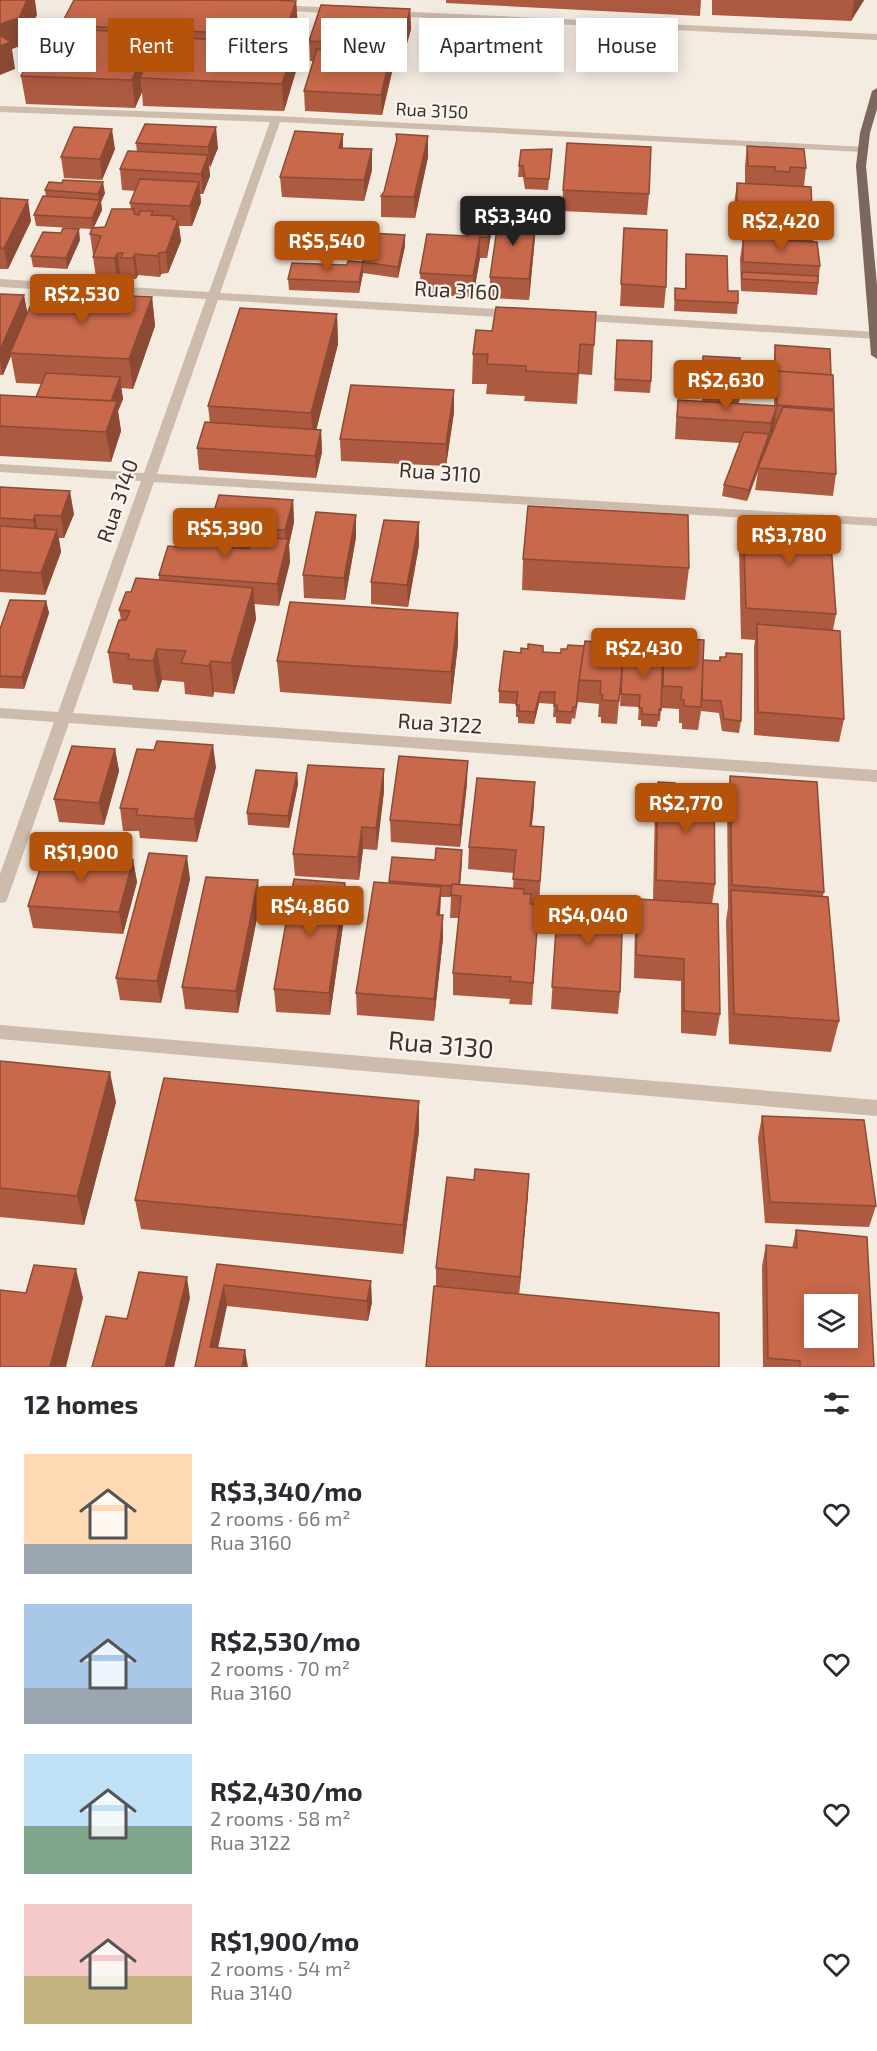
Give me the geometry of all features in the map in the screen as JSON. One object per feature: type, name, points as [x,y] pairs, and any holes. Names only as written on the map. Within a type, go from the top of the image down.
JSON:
[{"type":"main road","points":[[877,91],[862,149],[861,166],[877,355]]},
{"type":"street","points":[[271,8],[354,12]]},
{"type":"street","points":[[378,13],[877,38]]},
{"type":"street","name":"Rua 3150","points":[[0,109],[276,119],[862,149]]},
{"type":"street","name":"Rua 3140","points":[[0,897],[276,119]]},
{"type":"street","name":"Rua 3160","points":[[0,283],[533,315]]},
{"type":"street","points":[[556,316],[875,336]]},
{"type":"street","name":"Rua 3110","points":[[0,468],[150,475],[877,522]]},
{"type":"street","name":"Rua 3122","points":[[0,713],[877,776]]},
{"type":"street","name":"Rua 3130","points":[[0,1032],[877,1108]]},
{"type":"building","points":[[0,0],[27,0],[19,18],[0,24]]},
{"type":"building","points":[[74,0],[296,1],[290,18],[206,18],[206,32],[194,32],[194,18],[108,18],[108,27],[96,27],[96,18],[65,18]]},
{"type":"building","points":[[321,5],[410,9],[407,21],[407,18],[321,18],[321,42],[309,41]]},
{"type":"building","points":[[96,30],[108,31],[108,72],[135,72],[132,80],[21,76],[23,72],[96,72]]},
{"type":"building","points":[[0,35],[11,42],[0,46]]},
{"type":"building","points":[[194,39],[206,39],[206,72],[286,72],[282,84],[140,78],[143,72],[194,72]]},
{"type":"building","points":[[317,49],[321,49],[321,72],[386,72],[381,95],[304,91]]},
{"type":"building","points":[[145,124],[216,127],[208,147],[136,143]]},
{"type":"building","points":[[74,127],[112,129],[100,159],[61,157]]},
{"type":"building","points":[[295,131],[343,134],[339,148],[372,149],[364,180],[280,177]]},
{"type":"building","points":[[396,134],[428,136],[414,197],[381,196],[384,192],[397,139]]},
{"type":"building","points":[[567,143],[651,147],[649,194],[563,190]]},
{"type":"building","points":[[747,146],[804,149],[806,168],[790,167],[790,172],[775,171],[775,167],[748,166]]},
{"type":"building","points":[[552,149],[549,179],[525,178],[523,166],[519,166],[521,150]]},
{"type":"building","points":[[128,151],[208,155],[201,174],[120,169]]},
{"type":"building","points":[[140,179],[199,182],[190,206],[130,203]]},
{"type":"building","points":[[63,180],[103,182],[98,194],[45,190],[49,182],[62,183]]},
{"type":"building","points":[[737,183],[811,187],[812,209],[737,205]]},
{"type":"building","points":[[43,196],[100,200],[92,218],[34,215]]},
{"type":"building","points":[[0,198],[28,200],[4,248],[0,248]]},
{"type":"building","points":[[754,208],[813,211],[815,233],[755,229]]},
{"type":"building","points":[[112,209],[134,209],[134,214],[139,215],[140,211],[153,211],[151,215],[173,216],[172,219],[178,220],[166,252],[159,253],[158,256],[135,254],[133,258],[121,258],[123,253],[118,253],[114,258],[93,257],[101,236],[90,234],[92,228],[105,227]]},
{"type":"building","points":[[472,212],[492,213],[488,237],[480,237],[473,276],[420,273],[427,234],[468,236]]},
{"type":"building","points":[[499,215],[536,217],[529,279],[490,277]]},
{"type":"building","points":[[63,228],[79,229],[66,258],[31,256],[43,232],[61,233]]},
{"type":"building","points":[[624,228],[667,230],[666,287],[621,284]]},
{"type":"building","points":[[370,233],[405,235],[398,267],[363,262]]},
{"type":"building","points":[[743,238],[817,242],[820,266],[743,262]]},
{"type":"building","points":[[686,254],[727,256],[728,291],[738,291],[738,303],[675,300],[675,288],[686,289]]},
{"type":"building","points":[[348,261],[363,262],[359,282],[288,279],[292,263],[347,265]]},
{"type":"building","points":[[742,272],[818,276],[818,283],[742,279]]},
{"type":"building","points":[[37,291],[152,297],[129,359],[10,353]]},
{"type":"building","points":[[0,294],[24,295],[0,350]]},
{"type":"building","points":[[496,307],[596,312],[594,345],[580,344],[578,374],[526,371],[526,366],[487,364],[488,354],[473,354],[476,330],[492,331]]},
{"type":"building","points":[[240,308],[337,314],[311,413],[208,406]]},
{"type":"building","points":[[617,340],[652,341],[651,381],[615,379]]},
{"type":"building","points":[[775,345],[830,349],[831,375],[777,371],[775,377]]},
{"type":"building","points":[[703,356],[740,358],[740,397],[703,395]]},
{"type":"building","points":[[777,371],[833,375],[834,409],[777,405]]},
{"type":"building","points":[[46,373],[120,377],[111,401],[36,397]]},
{"type":"building","points":[[351,385],[454,390],[446,444],[340,439]]},
{"type":"building","points":[[0,395],[117,401],[106,432],[0,426]]},
{"type":"building","points":[[678,400],[777,406],[771,423],[677,417]]},
{"type":"building","points":[[783,407],[834,411],[836,474],[758,468]]},
{"type":"building","points":[[205,422],[321,430],[315,456],[197,448]]},
{"type":"building","points":[[744,432],[769,434],[749,490],[724,485]]},
{"type":"building","points":[[0,487],[70,491],[61,516],[35,515],[33,520],[0,518]]},
{"type":"building","points":[[219,495],[293,500],[285,530],[210,525]]},
{"type":"building","points":[[528,506],[688,515],[689,568],[523,559]]},
{"type":"building","points":[[316,512],[356,515],[344,578],[303,575]]},
{"type":"building","points":[[743,518],[822,520],[830,529],[836,614],[746,608]]},
{"type":"building","points":[[384,520],[419,522],[407,585],[371,582]]},
{"type":"building","points":[[0,526],[57,530],[41,573],[0,570]]},
{"type":"building","points":[[185,532],[225,535],[222,547],[249,549],[252,537],[288,539],[277,584],[159,575],[168,546],[180,547]]},
{"type":"building","points":[[136,578],[253,588],[231,663],[211,661],[209,666],[181,663],[186,651],[157,649],[153,661],[128,659],[129,654],[108,652],[119,620],[126,620],[130,611],[119,610],[126,592],[131,592]]},
{"type":"building","points":[[10,600],[46,601],[22,677],[0,676],[0,629]]},
{"type":"building","points":[[290,602],[458,613],[451,672],[277,661]]},
{"type":"building","points":[[757,624],[840,631],[844,719],[758,712]]},
{"type":"building","points":[[609,634],[625,635],[619,701],[602,700],[601,681],[579,680],[585,641],[602,642],[602,638],[609,638]]},
{"type":"building","points":[[688,639],[704,640],[701,707],[684,706],[684,700],[681,700],[682,687],[663,686],[664,646],[682,647],[681,643],[688,644]]},
{"type":"building","points":[[528,644],[543,646],[543,652],[561,653],[561,649],[567,649],[568,645],[584,646],[576,707],[573,707],[572,712],[557,711],[557,705],[554,706],[555,692],[540,692],[535,712],[519,711],[519,705],[516,705],[518,692],[499,691],[504,651],[521,653],[521,648],[528,649]]},
{"type":"building","points":[[648,647],[663,648],[659,715],[642,714],[642,708],[639,708],[640,695],[621,694],[623,654],[641,656],[641,651],[647,652]]},
{"type":"building","points":[[726,653],[742,654],[741,721],[724,719],[721,701],[702,700],[703,660],[720,661],[720,657],[726,657]]},
{"type":"building","points":[[157,741],[213,745],[194,819],[136,815],[138,809],[120,808],[137,749],[154,750]]},
{"type":"building","points":[[72,746],[115,749],[99,803],[54,799]]},
{"type":"building","points":[[399,756],[468,761],[460,825],[390,820]]},
{"type":"building","points":[[308,765],[384,769],[376,828],[362,827],[358,857],[293,854]]},
{"type":"building","points":[[256,770],[297,773],[288,816],[247,813]]},
{"type":"building","points":[[730,776],[817,782],[824,892],[732,885]]},
{"type":"building","points":[[477,778],[535,782],[530,826],[544,827],[540,881],[513,879],[516,850],[469,847]]},
{"type":"building","points":[[658,782],[675,783],[675,787],[696,789],[696,784],[714,785],[715,884],[656,880]]},
{"type":"building","points":[[436,848],[462,850],[459,884],[451,886],[389,881],[392,857],[435,860]]},
{"type":"building","points":[[149,853],[187,856],[157,981],[116,978]]},
{"type":"building","points":[[45,854],[133,860],[119,912],[28,906]]},
{"type":"building","points":[[206,877],[258,880],[236,991],[182,987]]},
{"type":"building","points":[[294,879],[345,883],[329,993],[274,989]]},
{"type":"building","points":[[374,882],[441,887],[437,915],[443,915],[434,999],[356,993]]},
{"type":"building","points":[[452,884],[524,889],[524,894],[531,894],[530,904],[539,904],[533,983],[510,981],[511,977],[453,973],[461,896],[451,895]]},
{"type":"building","points":[[731,890],[828,897],[839,1021],[734,1014]]},
{"type":"building","points":[[638,899],[718,904],[720,1014],[684,1011],[684,959],[636,955]]},
{"type":"building","points":[[558,900],[623,905],[620,992],[552,987]]},
{"type":"building","points":[[0,1061],[110,1072],[77,1196],[0,1188]]},
{"type":"building","points":[[164,1078],[419,1101],[403,1225],[135,1200]]},
{"type":"building","points":[[762,1116],[864,1120],[876,1206],[770,1202]]},
{"type":"building","points":[[475,1169],[529,1174],[520,1277],[436,1268],[447,1177],[474,1180]]},
{"type":"building","points":[[796,1230],[867,1237],[874,1367],[800,1367],[800,1361],[768,1358],[766,1245],[797,1248]]},
{"type":"building","points":[[217,1264],[371,1281],[367,1301],[224,1285],[210,1347],[245,1350],[242,1367],[195,1367]]},
{"type":"building","points":[[34,1265],[76,1269],[50,1367],[0,1367],[0,1290],[26,1293]]},
{"type":"building","points":[[139,1272],[187,1277],[165,1367],[92,1367],[106,1316],[127,1319]]},
{"type":"building","points":[[434,1286],[719,1313],[719,1367],[426,1367]]}]
